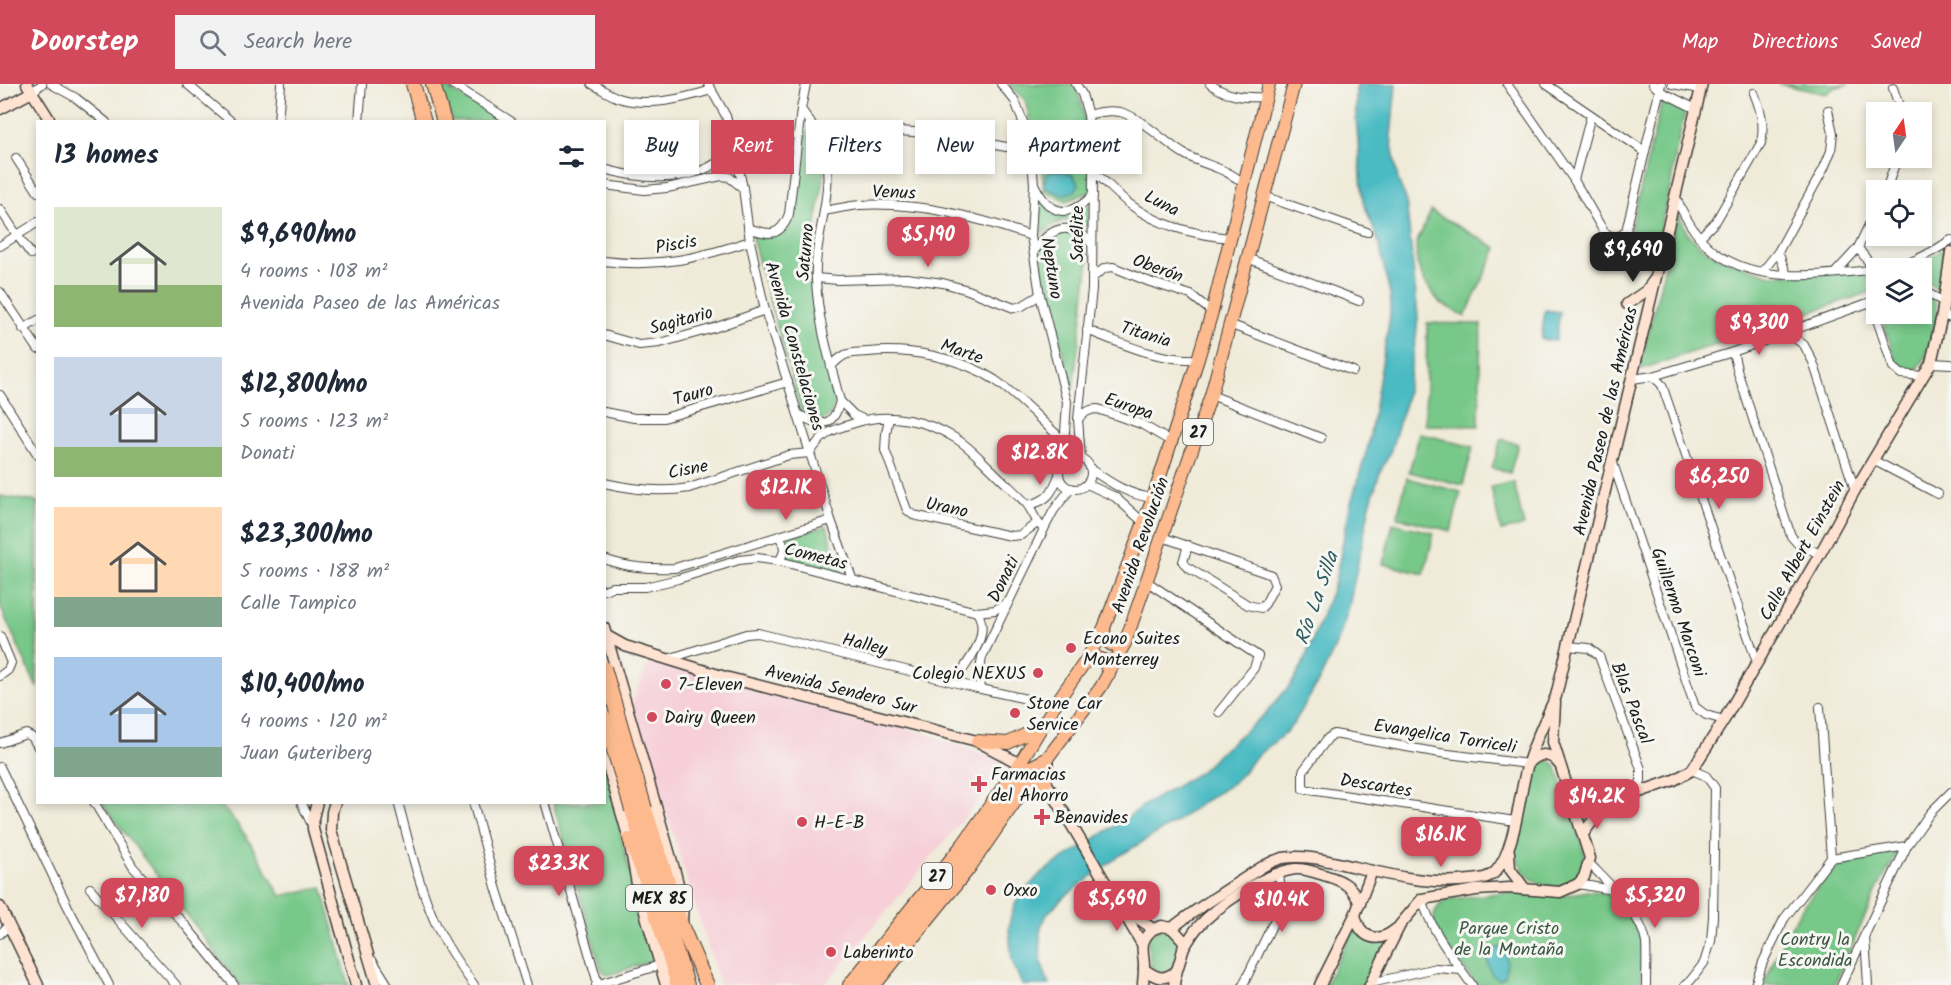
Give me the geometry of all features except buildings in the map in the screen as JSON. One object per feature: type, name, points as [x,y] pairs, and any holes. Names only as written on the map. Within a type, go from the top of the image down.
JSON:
[{"type":"highway","points":[[414,84],[423,120]]},
{"type":"highway","points":[[433,84],[443,120]]},
{"type":"highway","name":"MEX 85","points":[[609,667],[639,810],[687,985]]},
{"type":"highway","name":"MEX 85","points":[[606,724],[706,985]]},
{"type":"main road","name":"Avenida Revolución","points":[[879,983],[968,870],[1029,771],[1041,727],[1087,659],[1104,628],[1153,498],[1198,359],[1212,312],[1269,84]]},
{"type":"main road","name":"Avenida Revolución","points":[[1048,758],[1101,687],[1125,643],[1211,395],[1293,84]]},
{"type":"main road","points":[[1104,628],[1106,640],[1112,646],[1119,647],[1125,643]]},
{"type":"main road","points":[[1087,659],[1104,660],[1108,674]]},
{"type":"main road","points":[[977,741],[1008,743],[1041,727]]},
{"type":"main road","points":[[1029,771],[1046,782],[1048,758]]},
{"type":"main road","points":[[863,985],[963,862],[1029,771],[1048,758]]},
{"type":"main road","name":"Avenida Revolución","points":[[849,985],[963,844],[1029,771]]},
{"type":"main road","points":[[629,839],[643,875],[677,985]]},
{"type":"street","points":[[0,109],[30,88],[42,84]]},
{"type":"street","points":[[51,84],[76,98],[103,120]]},
{"type":"street","points":[[187,84],[230,120]]},
{"type":"street","points":[[278,120],[281,84]]},
{"type":"street","points":[[359,120],[362,84]]},
{"type":"street","points":[[452,84],[509,120]]},
{"type":"street","points":[[592,84],[620,98],[634,101],[676,100],[710,87]]},
{"type":"street","points":[[748,228],[770,234],[781,229],[786,223],[806,84]]},
{"type":"street","name":"Neptuno","points":[[1001,84],[1015,100],[1022,120]]},
{"type":"street","name":"Satélite","points":[[1076,84],[1082,94],[1088,120]]},
{"type":"street","points":[[1210,84],[1230,95],[1244,98],[1266,98]]},
{"type":"street","points":[[1507,84],[1574,180],[1605,232],[1612,237],[1620,237],[1626,231],[1661,88]]},
{"type":"street","points":[[1546,84],[1644,151]]},
{"type":"street","points":[[1653,84],[1696,109]]},
{"type":"street","points":[[1672,84],[1702,86]]},
{"type":"street","name":"Avenida Paseo de las Américas","points":[[1589,863],[1590,858],[1583,834],[1553,742],[1556,696],[1702,86]]},
{"type":"street","name":"Avenida Constelaciones","points":[[710,87],[727,120]]},
{"type":"street","points":[[30,88],[50,120]]},
{"type":"street","points":[[1893,88],[1898,102]]},
{"type":"street","points":[[1700,237],[1716,221],[1761,143],[1764,129],[1760,107],[1754,93]]},
{"type":"street","name":"Saturno","points":[[801,109],[808,120]]},
{"type":"street","points":[[1762,272],[1778,252],[1824,168],[1833,133],[1828,110]]},
{"type":"street","points":[[1088,115],[1097,112],[1119,112],[1131,116],[1185,154],[1229,172],[1244,184]]},
{"type":"street","points":[[1574,180],[1591,115]]},
{"type":"street","points":[[903,131],[940,134],[1007,147]]},
{"type":"street","points":[[16,158],[36,189]]},
{"type":"street","points":[[606,169],[644,178],[682,175],[711,167]]},
{"type":"street","name":"Avenida Constelaciones","points":[[740,174],[750,241],[765,310],[831,520],[853,581]]},
{"type":"street","name":"Saturno","points":[[828,174],[828,189],[818,239],[816,278],[819,320],[840,401]]},
{"type":"street","name":"Neptuno","points":[[1033,174],[1031,236],[1035,250],[1040,294],[1066,392],[1063,462]]},
{"type":"street","name":"Satélite","points":[[1081,458],[1078,419],[1092,278],[1093,174]]},
{"type":"street","name":"Luna","points":[[1096,174],[1129,203],[1147,215],[1198,235],[1230,238]]},
{"type":"street","points":[[606,185],[644,190],[667,188],[721,176],[729,177],[743,188]]},
{"type":"street","points":[[1034,184],[1049,206],[1065,212],[1078,208],[1093,195]]},
{"type":"street","points":[[1264,196],[1367,232]]},
{"type":"street","points":[[1676,198],[1684,216],[1700,237],[1716,253],[1740,266],[1787,275],[1866,270]]},
{"type":"street","name":"Venus","points":[[824,211],[868,205],[939,209],[994,223],[1031,236]]},
{"type":"street","points":[[0,209],[32,254]]},
{"type":"street","points":[[0,246],[36,223]]},
{"type":"street","points":[[1035,250],[1048,235],[1062,228],[1078,231],[1085,235],[1092,244]]},
{"type":"street","points":[[1835,273],[1858,248],[1866,231]]},
{"type":"street","points":[[1922,258],[1951,240]]},
{"type":"street","name":"Piscis","points":[[606,261],[649,264],[672,262],[705,255],[750,241]]},
{"type":"street","points":[[1858,248],[1866,258]]},
{"type":"street","points":[[1778,252],[1787,275]]},
{"type":"street","name":"Calle Albert Einstein","points":[[1692,770],[1724,720],[1820,554],[1854,490],[1931,363],[1946,317],[1944,302],[1951,252]]},
{"type":"street","points":[[1247,258],[1359,301]]},
{"type":"street","name":"Oberón","points":[[1092,278],[1105,268],[1113,267],[1191,295],[1212,312]]},
{"type":"street","points":[[1627,304],[1646,291],[1656,277]]},
{"type":"street","points":[[816,278],[838,280],[906,278],[942,283],[968,290],[1014,308],[1022,306],[1040,294]]},
{"type":"street","points":[[0,292],[36,346]]},
{"type":"street","points":[[1932,295],[1944,302]]},
{"type":"street","points":[[1632,379],[1653,376],[1733,352],[1866,304]]},
{"type":"street","name":"Sagitario","points":[[606,336],[639,345],[660,343],[765,310]]},
{"type":"street","points":[[23,329],[36,321]]},
{"type":"street","points":[[1229,324],[1353,371]]},
{"type":"street","points":[[1881,324],[1893,367],[1902,374],[1922,376]]},
{"type":"street","name":"Titania","points":[[1087,330],[1139,350],[1183,360],[1198,359]]},
{"type":"street","points":[[1788,333],[1804,345],[1813,362],[1854,490]]},
{"type":"street","name":"Marte","points":[[831,367],[837,360],[849,354],[884,350],[949,360],[994,379],[1020,399],[1064,441]]},
{"type":"street","points":[[1733,352],[1791,536],[1798,544],[1820,554]]},
{"type":"street","points":[[1931,363],[1951,364]]},
{"type":"street","points":[[1653,376],[1662,385],[1757,662]]},
{"type":"street","name":"Tauro","points":[[606,412],[634,418],[664,418],[788,382]]},
{"type":"street","points":[[0,394],[36,451]]},
{"type":"street","points":[[1211,395],[1321,438]]},
{"type":"street","points":[[798,414],[812,422],[823,423],[831,420],[837,414],[840,401]]},
{"type":"street","points":[[840,401],[854,415],[865,420]]},
{"type":"street","name":"Europa","points":[[1078,419],[1084,413],[1098,409],[1141,424],[1172,442]]},
{"type":"street","points":[[810,453],[821,437],[830,431],[865,420],[890,418],[935,428],[957,438],[1028,505],[1041,526]]},
{"type":"street","name":"Urano","points":[[890,418],[885,450],[907,510],[913,515],[1011,536],[1021,535],[1041,526]]},
{"type":"street","name":"Cisne","points":[[606,483],[634,488],[677,490],[789,455],[810,453]]},
{"type":"street","points":[[1028,505],[1044,500],[1054,487],[1063,462],[1070,458],[1081,458],[1088,463],[1090,479],[1082,487],[1071,488],[1059,476]]},
{"type":"street","points":[[1873,459],[1938,494]]},
{"type":"street","name":"Guillermo Marconi","points":[[1612,462],[1695,707],[1706,716],[1724,720]]},
{"type":"street","points":[[1090,469],[1121,490],[1153,498]]},
{"type":"street","points":[[1087,484],[1115,498],[1143,522]]},
{"type":"street","name":"Donati","points":[[981,689],[979,676],[982,657],[1041,526],[1071,488]]},
{"type":"street","name":"Cometas","points":[[606,562],[650,569],[675,568],[831,520]]},
{"type":"street","points":[[778,536],[785,548],[779,561]]},
{"type":"street","points":[[1162,537],[1188,545],[1271,575],[1275,585],[1265,604],[1261,608],[1248,605],[1186,567],[1183,562],[1188,545]]},
{"type":"street","name":"Cometas","points":[[608,588],[645,587],[739,560],[757,558],[779,561],[977,612]]},
{"type":"street","points":[[1146,581],[1258,656],[1254,668],[1219,712]]},
{"type":"street","points":[[954,682],[971,657],[980,638],[982,625],[977,612],[995,610],[1009,601]]},
{"type":"street","name":"Halley","points":[[668,659],[746,634],[758,633],[981,689],[1040,702],[1056,703]]},
{"type":"street","points":[[0,636],[11,663],[8,670],[0,676]]},
{"type":"street","points":[[606,639],[609,667],[635,736],[683,903],[682,927]]},
{"type":"street","name":"Avenida Sendero Sur","points":[[606,639],[726,677],[977,741],[1029,771]]},
{"type":"street","name":"Blas Pascal","points":[[1568,646],[1589,648],[1599,656],[1641,769],[1638,793]]},
{"type":"street","name":"Avenida Sendero Sur","points":[[609,667],[627,655],[652,654]]},
{"type":"street","name":"Avenida Paseo de las Américas","points":[[1172,928],[1273,861],[1285,858],[1307,857],[1372,871],[1449,883],[1481,879],[1496,872],[1509,852],[1528,764],[1539,732],[1556,696]]},
{"type":"street","points":[[606,718],[620,714],[624,708],[624,702]]},
{"type":"street","points":[[1755,985],[1763,962],[1784,919],[1831,858],[1820,707]]},
{"type":"street","points":[[606,739],[618,732],[635,736]]},
{"type":"street","points":[[0,743],[24,734],[32,737],[36,744]]},
{"type":"street","name":"Evangelica Torriceli","points":[[1303,789],[1303,771],[1328,738],[1334,734],[1440,753],[1528,764]]},
{"type":"street","points":[[1528,764],[1535,757],[1544,755],[1551,756],[1560,765]]},
{"type":"street","points":[[606,760],[629,839],[635,876],[666,985]]},
{"type":"street","points":[[0,767],[109,985]]},
{"type":"street","points":[[1571,800],[1605,804],[1674,780],[1692,770],[1706,776],[1715,788],[1711,941],[1704,963],[1685,985]]},
{"type":"street","points":[[1046,782],[1142,944]]},
{"type":"street","name":"Descartes","points":[[1303,789],[1515,821]]},
{"type":"street","points":[[1840,985],[1907,846],[1930,813],[1951,792]]},
{"type":"street","points":[[95,804],[133,867],[234,985]]},
{"type":"street","points":[[302,804],[313,829],[356,985]]},
{"type":"street","points":[[313,829],[313,818],[318,804]]},
{"type":"street","points":[[334,804],[331,830],[377,985]]},
{"type":"street","points":[[399,804],[435,923],[449,950],[474,985]]},
{"type":"street","points":[[473,804],[527,985]]},
{"type":"street","points":[[546,804],[597,985],[660,964]]},
{"type":"street","points":[[1583,834],[1605,804]]},
{"type":"street","points":[[1831,858],[1907,846]]},
{"type":"street","points":[[1509,852],[1510,869],[1525,889]]},
{"type":"street","points":[[1174,985],[1175,972],[1184,948],[1196,930],[1227,903],[1266,878],[1279,873],[1297,869],[1338,879],[1349,886],[1357,909],[1360,929],[1366,935],[1374,937],[1388,935],[1400,925],[1422,899],[1476,890],[1509,888],[1560,892],[1578,884],[1584,877],[1589,863],[1615,890],[1641,925],[1646,943],[1646,985]]},
{"type":"street","points":[[1320,985],[1357,909],[1372,871]]},
{"type":"street","points":[[1242,985],[1278,913],[1282,900],[1279,873]]},
{"type":"street","points":[[1422,880],[1422,899],[1432,925],[1472,985]]},
{"type":"street","points":[[1578,884],[1615,890]]},
{"type":"street","points":[[90,888],[176,985]]},
{"type":"street","points":[[1119,905],[1153,929]]},
{"type":"street","points":[[0,907],[38,985]]},
{"type":"street","points":[[0,934],[9,925]]},
{"type":"street","points":[[1370,984],[1400,925]]},
{"type":"street","points":[[1143,985],[1142,944],[1144,938],[1153,929],[1162,926],[1172,928],[1184,941],[1184,948]]},
{"type":"street","points":[[1865,932],[1868,985]]},
{"type":"street","points":[[368,953],[388,985]]},
{"type":"street","points":[[1370,984],[1436,968],[1461,970]]},
{"type":"street","points":[[1144,969],[1157,978],[1166,978],[1175,972]]},
{"type":"shaded area","points":[[649,661],[924,733],[1009,764],[825,985],[720,985],[632,703]]},
{"type":"green space","points":[[1009,84],[1075,84],[1084,120],[1030,120],[1025,100]]},
{"type":"green space","points":[[1779,84],[1849,84],[1834,88],[1826,94]]},
{"type":"green space","points":[[443,86],[501,120],[452,120],[441,89]]},
{"type":"green space","points":[[1663,96],[1685,112],[1671,184],[1652,260],[1618,248],[1621,238],[1631,229]]},
{"type":"green space","points":[[805,130],[806,174],[824,174],[809,264],[835,402],[831,414],[822,421],[802,414],[750,231],[771,236],[780,233],[788,224]]},
{"type":"green space","points":[[1042,174],[1091,174],[1093,191],[1067,201],[1044,192]]},
{"type":"green space","points":[[1039,196],[1049,204],[1067,209],[1089,197],[1089,228],[1062,221],[1037,235]]},
{"type":"green space","points":[[1431,211],[1497,248],[1465,317],[1439,302],[1424,281],[1417,263],[1416,244]]},
{"type":"green space","points":[[1680,216],[1687,233],[1703,249],[1723,259],[1771,275],[1866,271],[1866,293],[1642,369],[1640,368],[1677,217]]},
{"type":"green space","points":[[1063,227],[1091,243],[1073,390],[1033,246],[1047,232]]},
{"type":"green space","points":[[1945,247],[1947,249],[1938,291],[1932,285],[1932,258],[1929,258]]},
{"type":"green space","points":[[1932,298],[1936,304],[1936,319],[1925,357],[1917,369],[1902,369],[1897,364],[1883,324],[1932,324]]},
{"type":"green space","points":[[1427,323],[1481,324],[1479,426],[1425,425]]},
{"type":"green space","points":[[1419,433],[1473,447],[1463,485],[1409,472]]},
{"type":"green space","points":[[1501,439],[1518,444],[1510,473],[1492,468]]},
{"type":"green space","points":[[1407,478],[1461,492],[1451,531],[1397,517]]},
{"type":"green space","points":[[1514,482],[1524,526],[1501,531],[1491,487]]},
{"type":"green space","points":[[0,496],[36,502],[36,686],[0,606]]},
{"type":"green space","points":[[1393,523],[1434,533],[1424,574],[1383,564]]},
{"type":"green space","points":[[827,526],[835,556],[843,574],[786,558],[788,550],[783,538]]},
{"type":"green space","points":[[1546,760],[1557,768],[1585,854],[1581,870],[1572,881],[1561,886],[1548,886],[1535,881],[1525,872],[1517,858],[1515,841],[1532,768],[1538,762]]},
{"type":"green space","points":[[606,762],[613,787],[623,846],[654,960],[609,975],[601,969],[553,804],[606,804]]},
{"type":"green space","points":[[103,804],[218,804],[236,822],[281,896],[322,887],[349,985],[240,985]]},
{"type":"green space","name":"Contry la Escondida","points":[[1898,852],[1877,890],[1834,985],[1764,985],[1798,914],[1823,880],[1847,859]]},
{"type":"green space","name":"Parque Cristo de la Montaña","points":[[1588,891],[1608,895],[1624,906],[1630,914],[1643,947],[1641,985],[1477,985],[1451,953],[1435,926],[1434,915],[1437,909],[1451,899],[1506,892],[1560,896]]},
{"type":"green space","points":[[1354,927],[1388,941],[1365,985],[1325,985]]},
{"type":"green space","points":[[1160,929],[1171,930],[1182,940],[1173,965],[1158,973],[1151,966],[1147,937]]},
{"type":"water","points":[[1358,84],[1396,84],[1391,137],[1398,180],[1406,199],[1418,317],[1405,403],[1390,453],[1380,472],[1370,505],[1348,611],[1338,641],[1320,679],[1294,723],[1253,759],[1233,783],[1176,822],[1119,856],[1064,897],[1048,913],[1042,923],[1040,933],[1041,961],[1049,985],[1022,985],[1012,961],[1009,930],[1015,904],[1021,895],[1041,873],[1143,806],[1200,772],[1265,714],[1292,683],[1302,666],[1335,582],[1350,506],[1368,446],[1390,316],[1390,294],[1379,243],[1363,201],[1356,116]]},
{"type":"water","points":[[1047,174],[1072,174],[1079,184],[1075,191],[1063,195],[1043,187]]},
{"type":"water","points":[[1545,310],[1560,312],[1556,341],[1541,339]]},
{"type":"water","points":[[1504,947],[1507,962],[1504,977],[1499,980],[1491,974],[1485,951]]},
{"type":"place","name":"Econo Suites Monterrey","points":[[1071,648]]},
{"type":"place","name":"Colegio NEXUS","points":[[1038,673]]},
{"type":"place","name":"7-Eleven","points":[[666,684]]},
{"type":"place","name":"Stone Car Service","points":[[1015,713]]},
{"type":"place","name":"Dairy Queen","points":[[652,717]]},
{"type":"place","name":"Farmacias del Ahorro","points":[[979,784]]},
{"type":"place","name":"Benavides","points":[[1042,817]]},
{"type":"place","name":"H-E-B","points":[[802,822]]},
{"type":"place","name":"Oxxo","points":[[991,890]]},
{"type":"place","name":"Laberinto","points":[[831,952]]},
{"type":"water label","name":"Río La Silla","points":[[1316,598]]}]
